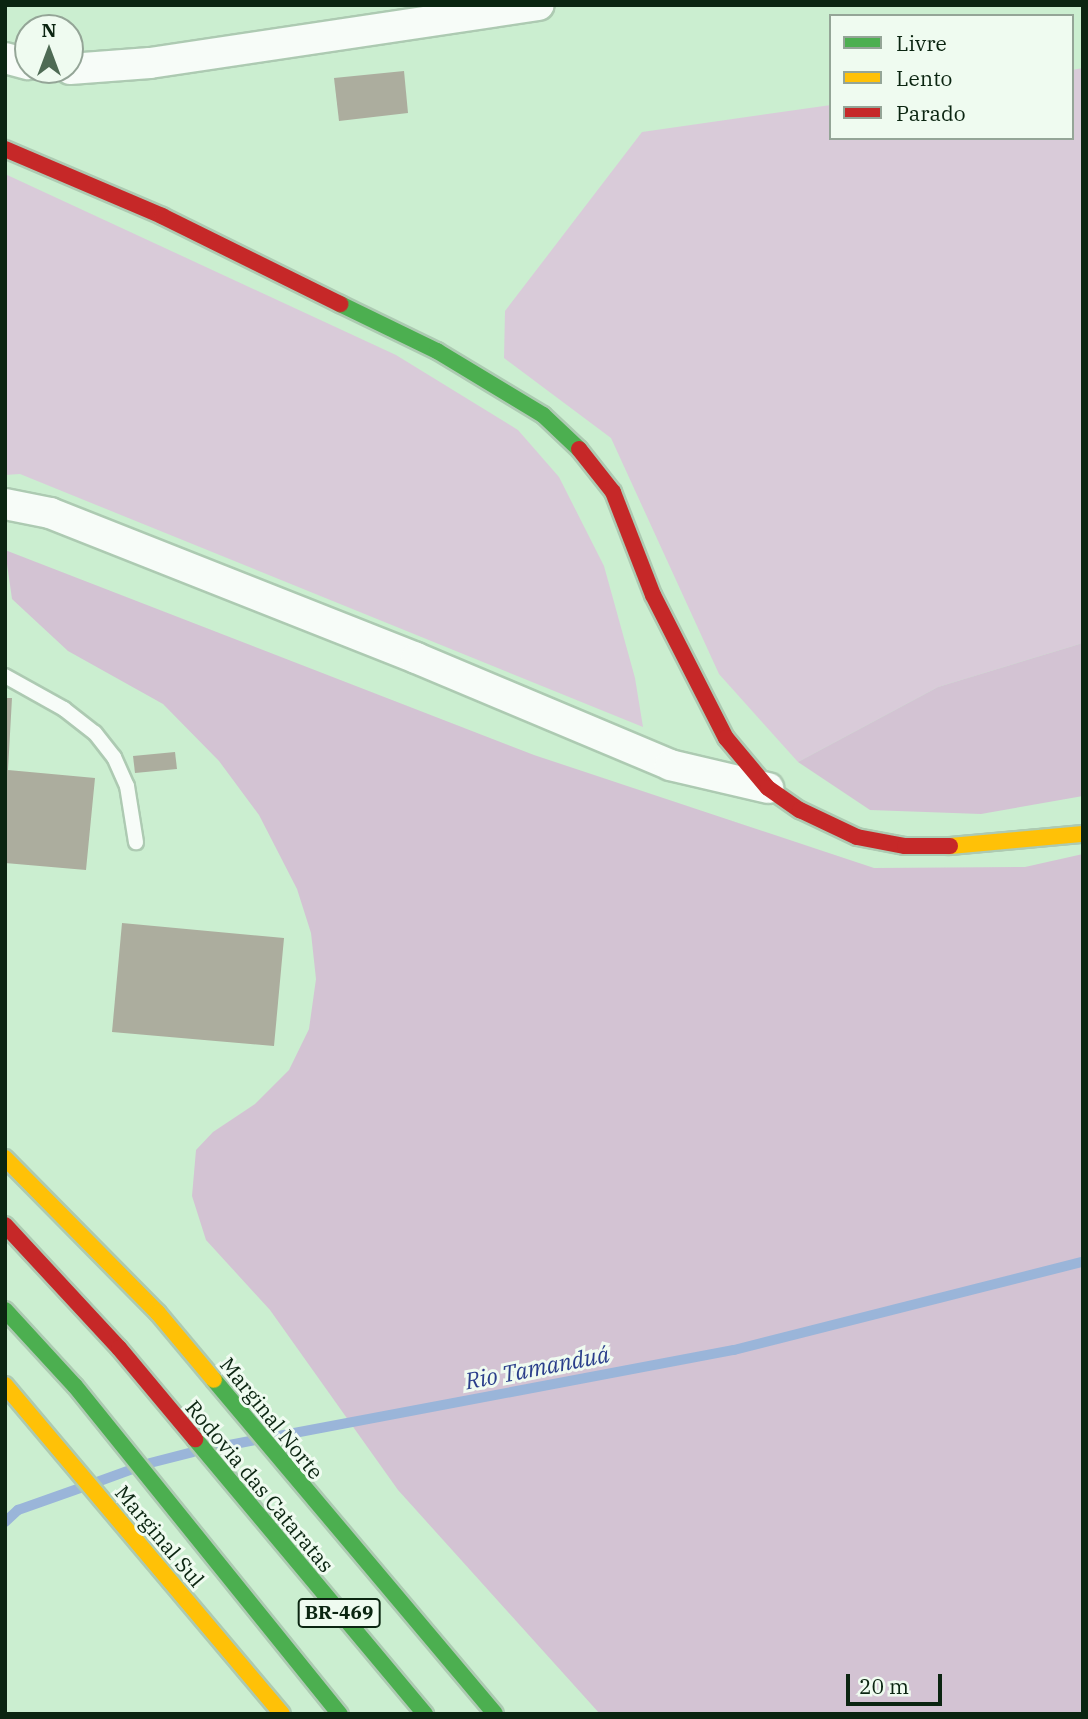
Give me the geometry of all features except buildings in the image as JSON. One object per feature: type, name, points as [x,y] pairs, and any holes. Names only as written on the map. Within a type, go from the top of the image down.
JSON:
[{"type":"main road","points":[[5,149],[162,216],[437,351],[543,415],[586,456],[613,492],[653,595],[695,683],[726,738],[768,788],[800,810],[857,837],[905,846],[981,846],[1083,834]]},
{"type":"main road","name":"Marginal Norte","points":[[5,1158],[158,1313],[495,1714]]},
{"type":"main road","name":"Rodovia das Cataratas","points":[[5,1225],[119,1348],[254,1513],[425,1714]]},
{"type":"main road","name":"BR-469","points":[[5,1310],[75,1386],[341,1714]]},
{"type":"main road","name":"Marginal Sul","points":[[5,1385],[282,1714]]},
{"type":"street","points":[[84,68],[150,63],[539,5]]},
{"type":"street","points":[[5,504],[51,513],[416,658],[670,765],[768,788]]},
{"type":"lane","points":[[5,676],[64,709],[107,749],[127,786],[136,842]]},
{"type":"shaded area","points":[[1083,68],[1083,643],[938,687],[798,762],[719,674],[611,438],[504,358],[505,311],[642,132],[829,105],[829,140],[1074,140],[1074,70]]},
{"type":"shaded area","points":[[5,174],[396,355],[518,430],[559,477],[604,566],[635,678],[643,727],[20,474],[5,475]]},
{"type":"shaded area","points":[[5,550],[534,755],[874,868],[1025,867],[1083,854],[1083,1714],[600,1714],[398,1490],[270,1310],[206,1240],[192,1196],[196,1150],[213,1132],[255,1104],[289,1070],[309,1029],[316,979],[311,933],[297,889],[259,815],[219,761],[163,704],[68,651],[12,599]]},
{"type":"shaded area","points":[[1083,643],[1083,796],[981,814],[870,810],[798,762],[938,687]]},
{"type":"waterway","name":"Rio Tamanduá","points":[[273,1437],[734,1350],[1083,1262]]},
{"type":"waterway","name":"Rio Tamanduá","points":[[214,1448],[255,1440]]},
{"type":"waterway","name":"Rio Tamanduá","points":[[150,1463],[193,1452]]},
{"type":"waterway","name":"Rio Tamanduá","points":[[97,1482],[132,1469]]},
{"type":"waterway","name":"Rio Tamanduá","points":[[5,1522],[18,1510],[80,1488]]},
{"type":"traffic: fast","points":[[340,304],[437,351],[543,415],[579,449]]},
{"type":"traffic: fast","points":[[5,1310],[75,1386],[340,1714]]},
{"type":"traffic: fast","points":[[214,1380],[495,1714]]},
{"type":"traffic: fast","points":[[195,1439],[425,1714]]},
{"type":"traffic: slow","points":[[950,846],[1083,834]]},
{"type":"traffic: slow","points":[[5,1158],[158,1313],[214,1380]]},
{"type":"traffic: slow","points":[[5,1385],[282,1714]]},
{"type":"traffic: jam","points":[[5,149],[162,216],[340,304]]},
{"type":"traffic: jam","points":[[579,449],[613,492],[653,595],[726,738],[768,788],[800,810],[857,837],[905,846],[950,846]]},
{"type":"traffic: jam","points":[[5,1225],[119,1348],[195,1439]]}]
